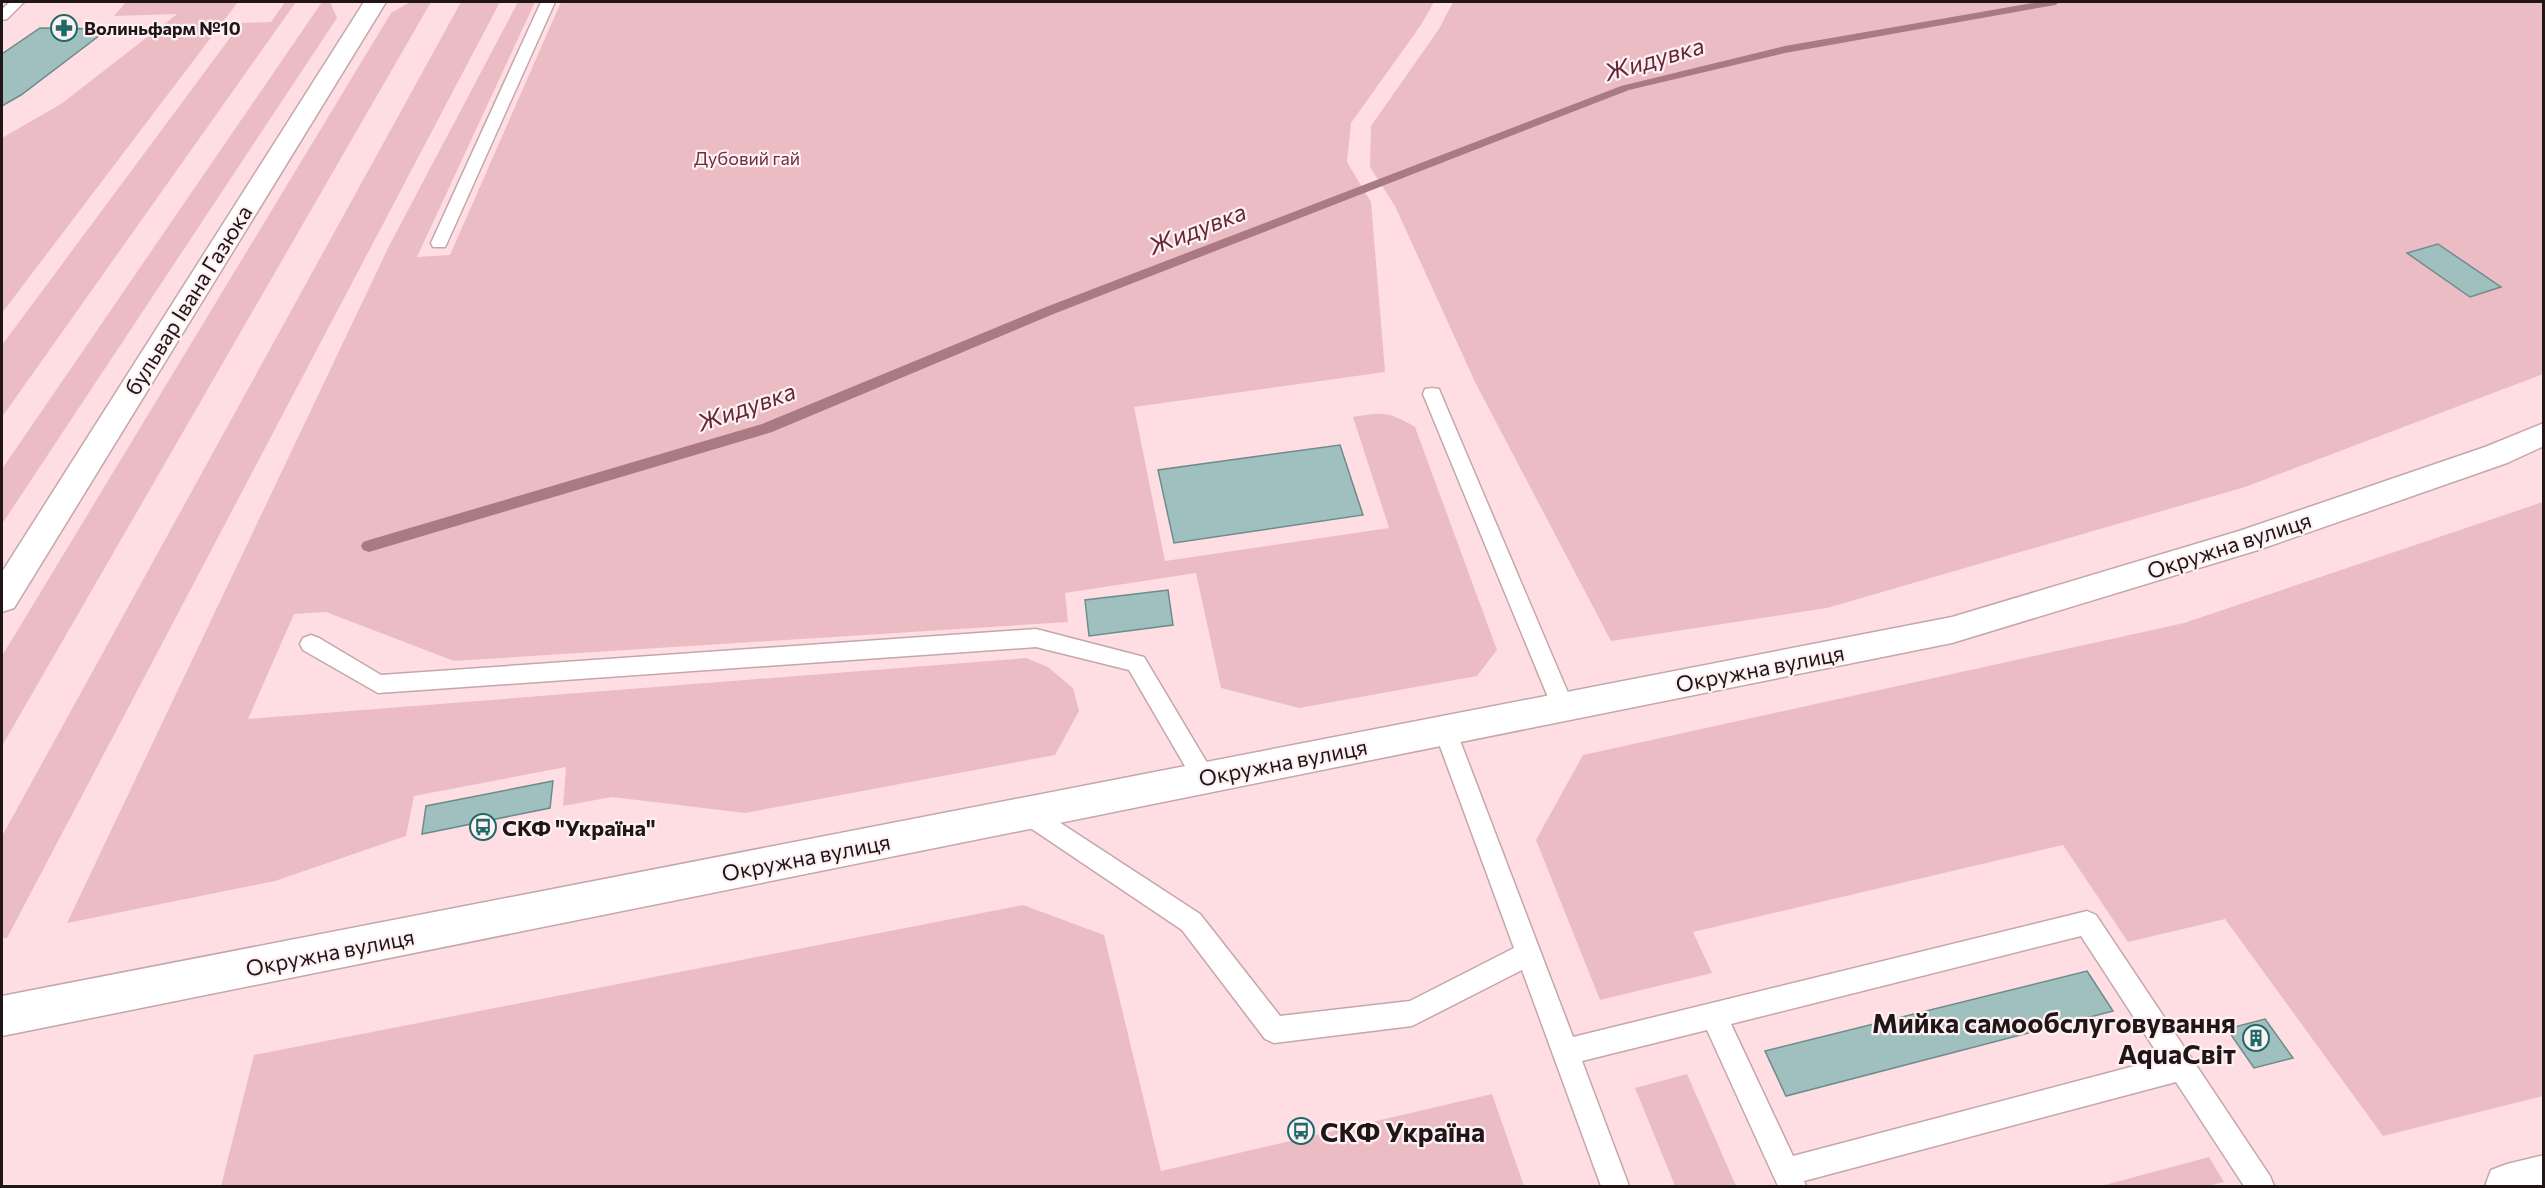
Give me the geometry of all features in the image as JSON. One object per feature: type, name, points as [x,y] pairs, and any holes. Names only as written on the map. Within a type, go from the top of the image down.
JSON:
[{"type":"main road","name":"бульвар Івана Газюка","points":[[2,600],[375,2]]},
{"type":"main road","name":"Окружна вулиця","points":[[2,1016],[1952,630],[2247,541],[2496,455],[2544,433]]},
{"type":"main road","points":[[2507,1186],[2544,1177]]},
{"type":"lane","points":[[2,16],[17,2]]},
{"type":"lane","points":[[438,243],[548,2]]},
{"type":"lane","points":[[1432,394],[1563,707]]},
{"type":"lane","points":[[311,644],[378,684],[1036,638],[1137,663],[1204,778]]},
{"type":"lane","points":[[1445,730],[1614,1186]]},
{"type":"lane","points":[[1028,814],[1191,922],[1274,1030],[1412,1012],[1529,954]]},
{"type":"lane","points":[[1565,1052],[2087,923],[2259,1186]]},
{"type":"lane","points":[[1714,1015],[1789,1179],[2181,1067]]},
{"type":"green space","points":[[126,2],[238,2],[2,313],[2,138],[61,104],[177,14],[114,16]]},
{"type":"green space","points":[[285,2],[296,2],[2,417],[2,345],[241,23],[271,22]]},
{"type":"green space","points":[[322,2],[330,2],[337,18],[2,524],[2,469]]},
{"type":"green space","points":[[410,2],[431,2],[2,746],[2,656],[391,13]]},
{"type":"green space","points":[[461,2],[500,2],[7,938],[2,938],[2,836]]},
{"type":"green space","name":"Дубовий гай","points":[[518,2],[535,2],[417,257],[450,255],[561,2],[1434,2],[1421,25],[1351,123],[1347,162],[1371,202],[1385,372],[1134,407],[1165,561],[1389,528],[1353,417],[1385,414],[1415,427],[1497,650],[1477,676],[1299,708],[1221,688],[1196,573],[1065,593],[1068,622],[454,661],[326,612],[294,614],[248,719],[1026,658],[1048,667],[1073,688],[1079,711],[1055,755],[745,813],[612,797],[563,806],[566,767],[414,796],[406,836],[275,881],[67,923],[389,246]]},
{"type":"green space","points":[[1453,2],[2543,2],[2543,374],[2245,487],[1827,608],[1611,641],[1475,382],[1395,206],[1370,167],[1371,126],[1439,29]]},
{"type":"green space","points":[[2543,502],[2543,1096],[2383,1136],[2225,919],[2128,942],[2063,845],[1693,932],[1712,973],[1600,1000],[1536,840],[1583,755],[2184,623]]},
{"type":"green space","points":[[1023,905],[1104,935],[1161,1171],[1492,1094],[1524,1186],[221,1186],[254,1055]]},
{"type":"green space","points":[[1687,1074],[1736,1186],[1675,1186],[1635,1088]]},
{"type":"green space","points":[[2209,1157],[2224,1182],[2208,1186],[2101,1186]]},
{"type":"building","points":[[40,28],[108,29],[21,95],[2,106],[2,54]]},
{"type":"building","points":[[2438,244],[2501,287],[2470,297],[2407,253]]},
{"type":"building","points":[[1340,445],[1363,515],[1174,543],[1158,470]]},
{"type":"building","points":[[1168,590],[1173,625],[1089,636],[1085,600]]},
{"type":"building","points":[[553,781],[550,808],[422,834],[426,806]]},
{"type":"building","points":[[2087,971],[2113,1011],[1786,1096],[1765,1051]]},
{"type":"building","name":"Мийка самообслуговування AquaСвіт","points":[[2265,1019],[2293,1058],[2254,1068],[2227,1029]]},
{"type":"waterway","name":"Жидувка","points":[[369,546],[767,428],[1051,310],[1625,88],[1785,49],[2055,2]]},
{"type":"place","name":"Волиньфарм №10","points":[[64,28]]},
{"type":"place","name":"СКФ \"Україна\"","points":[[483,827]]},
{"type":"place","name":"Мийка самообслуговування AquaСвіт","points":[[2256,1038]]},
{"type":"place","name":"СКФ Україна","points":[[1301,1131]]}]
